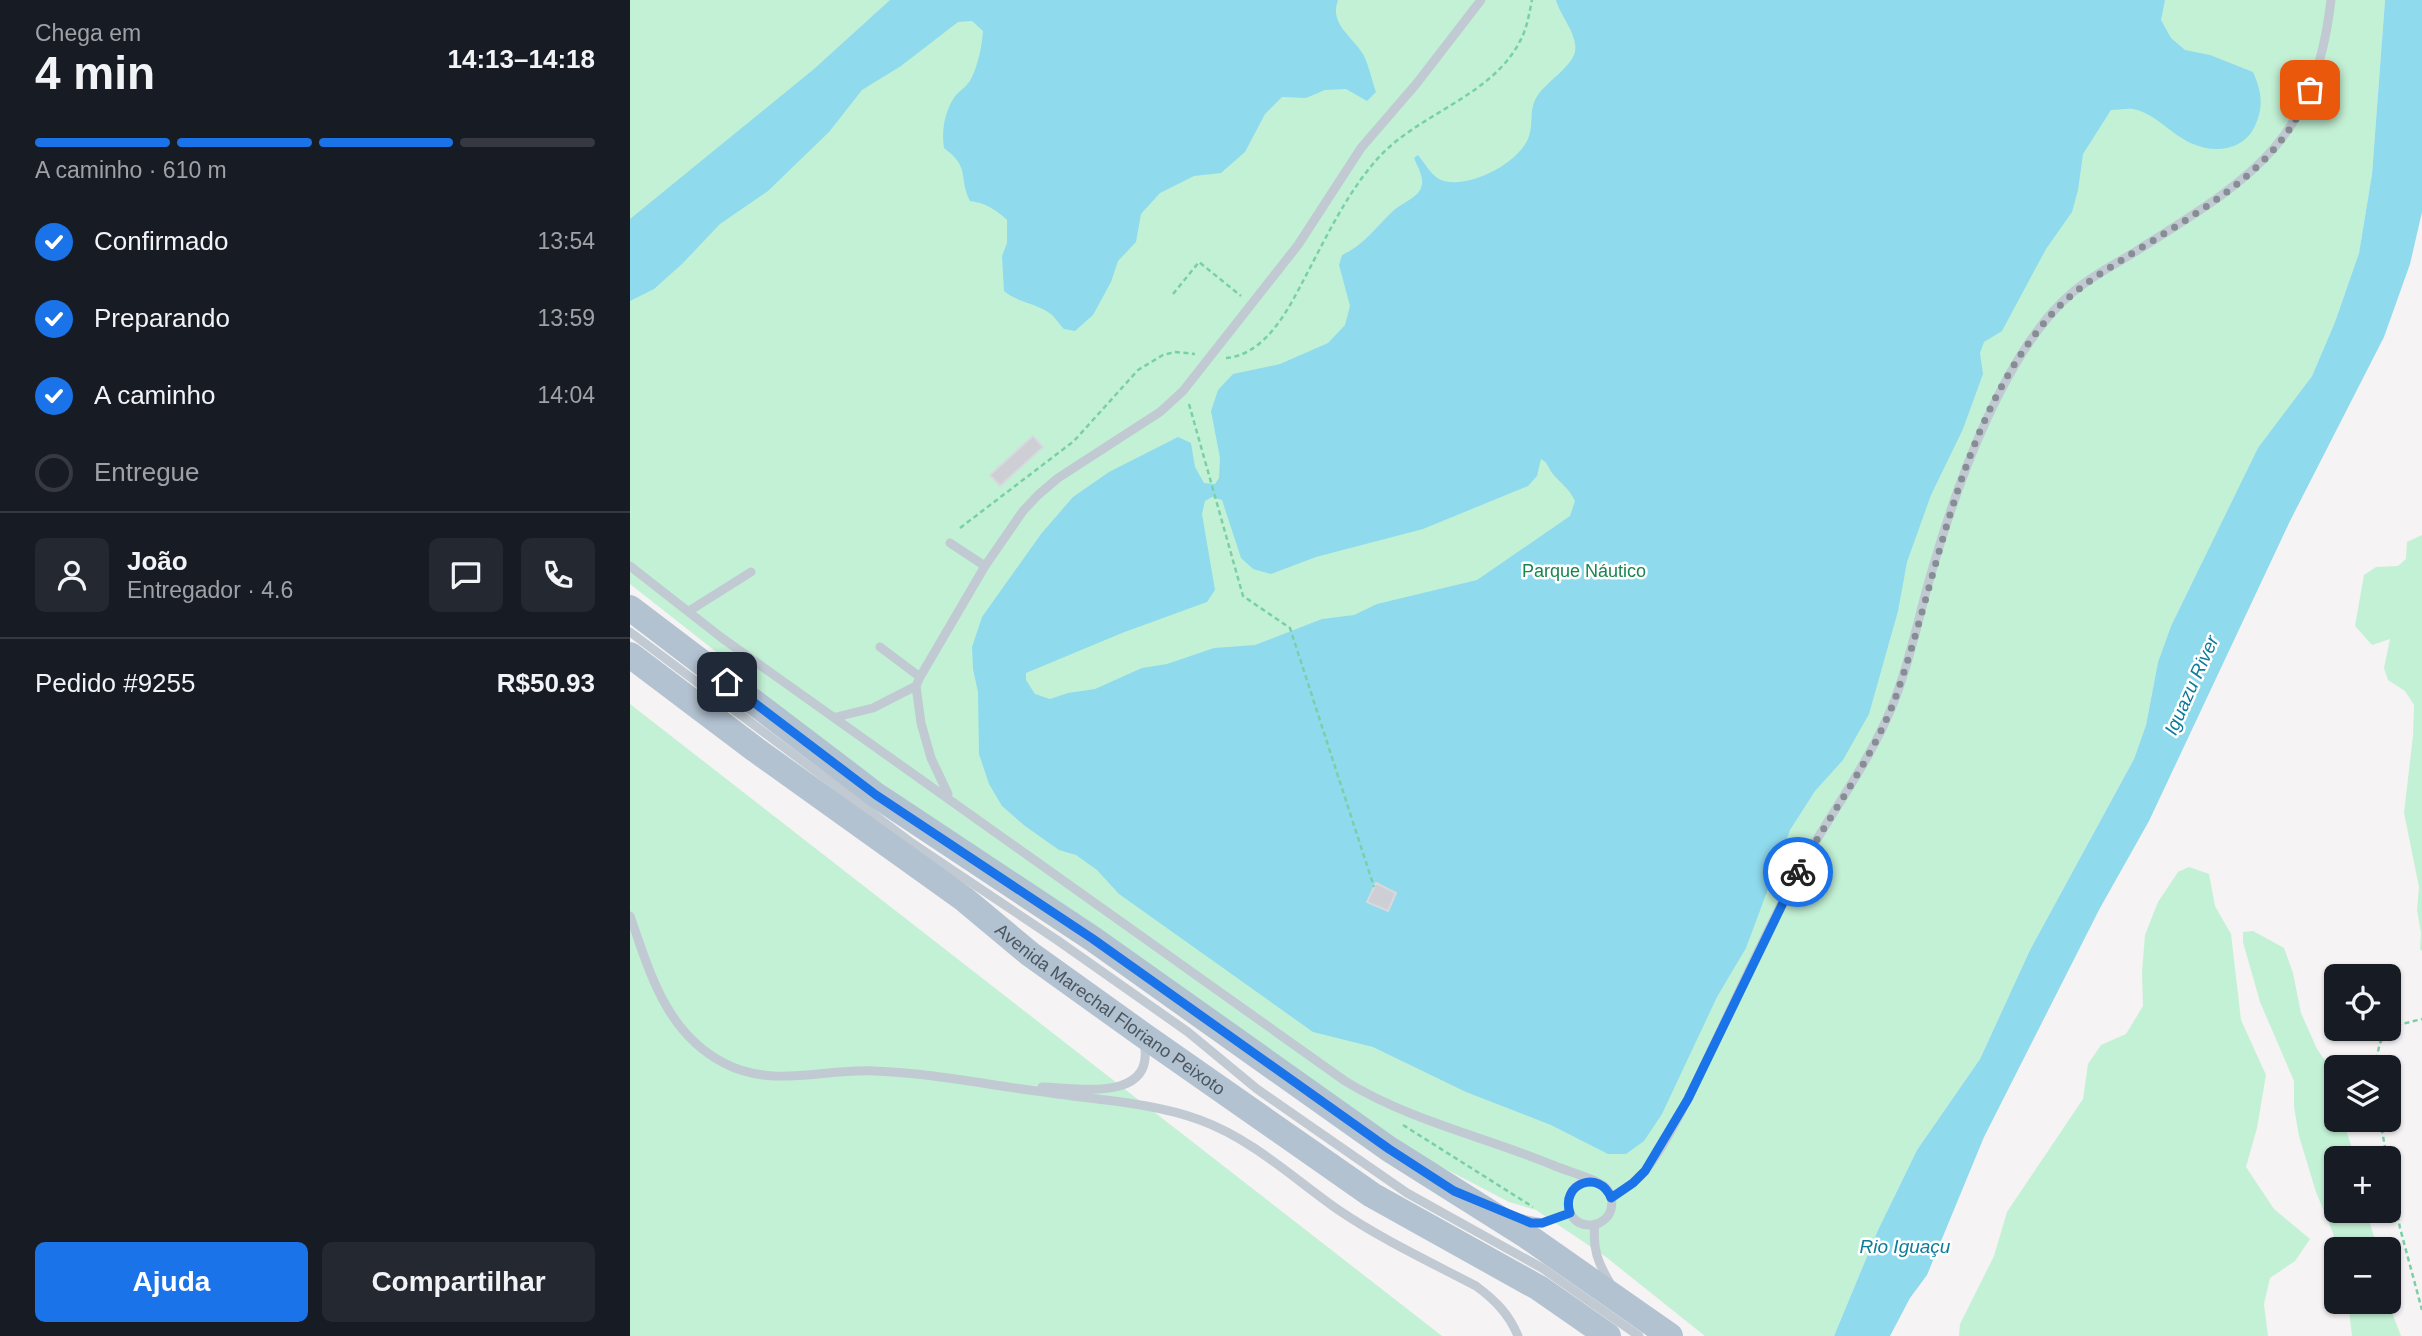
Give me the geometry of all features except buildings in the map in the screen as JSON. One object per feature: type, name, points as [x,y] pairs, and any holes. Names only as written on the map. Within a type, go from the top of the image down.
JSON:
[{"type":"main road","name":"Avenida Marechal Floriano Peixoto","points":[[634,631],[756,750],[964,900],[1030,954],[1372,1195],[1539,1288],[1608,1336]]},
{"type":"main road","points":[[634,631],[1093,939],[1389,1149],[1527,1236],[1670,1336]]},
{"type":"lane","points":[[836,717],[873,708],[918,681],[985,566],[1023,511],[1058,478],[1160,412],[1183,391],[1298,245],[1361,148],[1417,83],[1481,0]]},
{"type":"lane","points":[[1611,1198],[1645,1171],[1688,1099],[1791,887],[1881,729],[1895,698],[1940,544],[1977,439],[2026,345],[2071,293],[2223,196],[2257,168],[2278,144],[2304,106],[2326,40],[2331,0]]},
{"type":"lane","points":[[950,543],[985,566]]},
{"type":"lane","points":[[630,566],[722,638],[1363,1093],[1604,1186],[1612,1204],[1607,1217],[1595,1224],[1581,1223],[1570,1213],[1568,1200],[1574,1188],[1591,1181]]},
{"type":"lane","points":[[689,611],[751,572]]},
{"type":"lane","points":[[634,631],[902,835],[1188,1032],[1258,1089],[1336,1145],[1407,1193],[1542,1268],[1639,1336]]},
{"type":"lane","points":[[880,646],[918,681],[921,723],[931,758],[951,799]]},
{"type":"lane","points":[[630,916],[650,975],[673,1018],[685,1034],[724,1063],[763,1077],[875,1070],[1173,1112],[1226,1131],[1362,1226],[1476,1286],[1492,1297],[1506,1312],[1518,1336]]},
{"type":"lane","points":[[1005,1087],[1105,1088],[1126,1085],[1136,1079],[1145,1063],[1143,1035]]},
{"type":"lane","points":[[1454,1191],[1531,1223],[1542,1223],[1570,1213]]},
{"type":"lane","points":[[1595,1224],[1594,1249],[1599,1264],[1610,1283],[1631,1308]]},
{"type":"path","points":[[960,528],[1074,441],[1138,370],[1151,360],[1175,352],[1229,358],[1242,355],[1255,346],[1289,309],[1331,228],[1380,156],[1398,139],[1479,86],[1508,58],[1520,41],[1532,0]]},
{"type":"path","points":[[1173,294],[1199,262],[1252,305]]},
{"type":"path","points":[[1183,391],[1197,429],[1243,596],[1290,628],[1374,887]]},
{"type":"path","points":[[2377,1055],[2379,1043],[2390,1027],[2422,1020]]},
{"type":"path","points":[[2399,1223],[2422,1310]]},
{"type":"green space","name":"Parque Náutico","points":[[630,0],[2385,0],[2372,174],[2359,253],[2335,322],[2312,376],[2258,449],[2171,626],[2158,662],[2146,725],[2134,759],[2030,950],[1980,1059],[1917,1150],[1878,1230],[1834,1336],[1705,1336],[1606,1257],[1536,1210],[1509,1202],[1413,1152],[935,821],[779,709],[738,669],[630,584]]},
{"type":"green space","points":[[2422,535],[2422,951],[2417,910],[2419,887],[2404,813],[2414,705],[2405,691],[2388,680],[2384,668],[2390,639],[2372,645],[2355,626],[2364,575],[2376,567],[2398,566],[2406,559],[2407,542]]},
{"type":"green space","points":[[630,704],[1442,1336],[630,1336]]},
{"type":"green space","points":[[2189,867],[2209,874],[2215,906],[2231,934],[2241,1020],[2266,1075],[2257,1128],[2246,1167],[2274,1209],[2310,1239],[2295,1261],[2270,1278],[2264,1304],[2268,1336],[1959,1336],[1960,1324],[1994,1256],[2007,1212],[2083,1099],[2088,1064],[2101,1045],[2126,1034],[2143,1006],[2145,935],[2158,902],[2178,872]]},
{"type":"green space","points":[[2253,931],[2284,948],[2293,973],[2301,1013],[2324,1059],[2324,1132],[2347,1132],[2351,1146],[2324,1146],[2324,1211],[2299,1136],[2294,1107],[2294,1081],[2260,1002],[2243,942],[2243,932]]},
{"type":"green space","points":[[2329,1223],[2370,1223],[2374,1237],[2334,1237]]},
{"type":"green space","points":[[2349,1314],[2393,1314],[2401,1336],[2352,1336]]},
{"type":"water","points":[[890,0],[1338,0],[1336,8],[1339,23],[1363,54],[1376,92],[1367,101],[1346,89],[1325,90],[1306,98],[1282,97],[1265,114],[1245,152],[1221,173],[1194,176],[1160,193],[1141,214],[1136,242],[1118,261],[1111,282],[1093,315],[1075,331],[1064,329],[1046,311],[1004,291],[1002,256],[1007,243],[1007,220],[990,207],[970,201],[961,167],[944,148],[947,113],[956,95],[971,79],[978,62],[983,31],[972,21],[958,22],[901,66],[862,90],[829,132],[768,191],[720,224],[654,289],[630,301],[630,219],[814,69]]},
{"type":"water","points":[[1556,0],[2165,0],[2161,20],[2171,38],[2185,50],[2210,55],[2253,72],[2261,100],[2254,128],[2249,136],[2235,146],[2218,149],[2201,147],[2185,140],[2149,115],[2125,109],[2111,110],[2083,154],[2072,212],[2046,249],[2002,331],[1984,342],[1980,353],[1983,374],[1963,429],[1931,495],[1907,562],[1898,611],[1869,714],[1843,760],[1815,791],[1790,830],[1746,948],[1717,997],[1662,1114],[1644,1141],[1626,1154],[1608,1154],[1551,1125],[1466,1092],[1373,1047],[1313,1032],[1119,894],[1097,870],[1076,855],[1059,850],[1025,826],[1002,806],[989,784],[979,754],[978,692],[973,669],[972,647],[982,617],[1041,534],[1073,497],[1109,472],[1178,437],[1191,443],[1195,467],[1204,483],[1215,484],[1219,478],[1220,458],[1211,411],[1218,390],[1233,374],[1280,364],[1328,343],[1345,325],[1350,306],[1339,265],[1342,255],[1363,241],[1393,211],[1418,193],[1422,178],[1414,158],[1418,155],[1439,179],[1463,182],[1504,165],[1524,146],[1529,136],[1535,100],[1574,55],[1575,41]],"holes":[[[1541,459],[1575,501],[1570,516],[1477,580],[1377,604],[1354,615],[1322,619],[1255,645],[1214,648],[1167,664],[1142,668],[1095,689],[1050,699],[1035,694],[1026,680],[1026,673],[1122,633],[1207,602],[1215,590],[1202,514],[1205,501],[1212,497],[1222,500],[1241,558],[1253,569],[1271,574],[1316,557],[1423,529],[1528,486],[1537,476]]]},
{"type":"water","name":"Rio Iguaçu","points":[[2385,0],[2422,0],[2422,212],[2410,264],[2384,337],[2290,521],[2149,821],[2100,908],[1984,1137],[1927,1275],[1910,1298],[1890,1336],[1834,1336],[1878,1230],[1917,1150],[1980,1059],[2030,950],[2134,759],[2146,725],[2158,662],[2171,626],[2258,448],[2312,376],[2335,322],[2359,253],[2372,174]]},
{"type":"way so far","points":[[1798,872],[1867,755],[1895,698],[1948,519],[1977,439],[2026,345],[2071,293],[2223,196],[2257,168],[2292,125],[2310,90]]},
{"type":"route","points":[[727,682],[876,795],[1093,939],[1389,1149],[1454,1191],[1531,1223],[1542,1223],[1570,1213],[1570,1194],[1585,1181],[1598,1182],[1609,1191],[1611,1198],[1645,1171],[1688,1099],[1798,872]]},
{"type":"water label","name":"Iguazu River","points":[[2191,685]]}]
